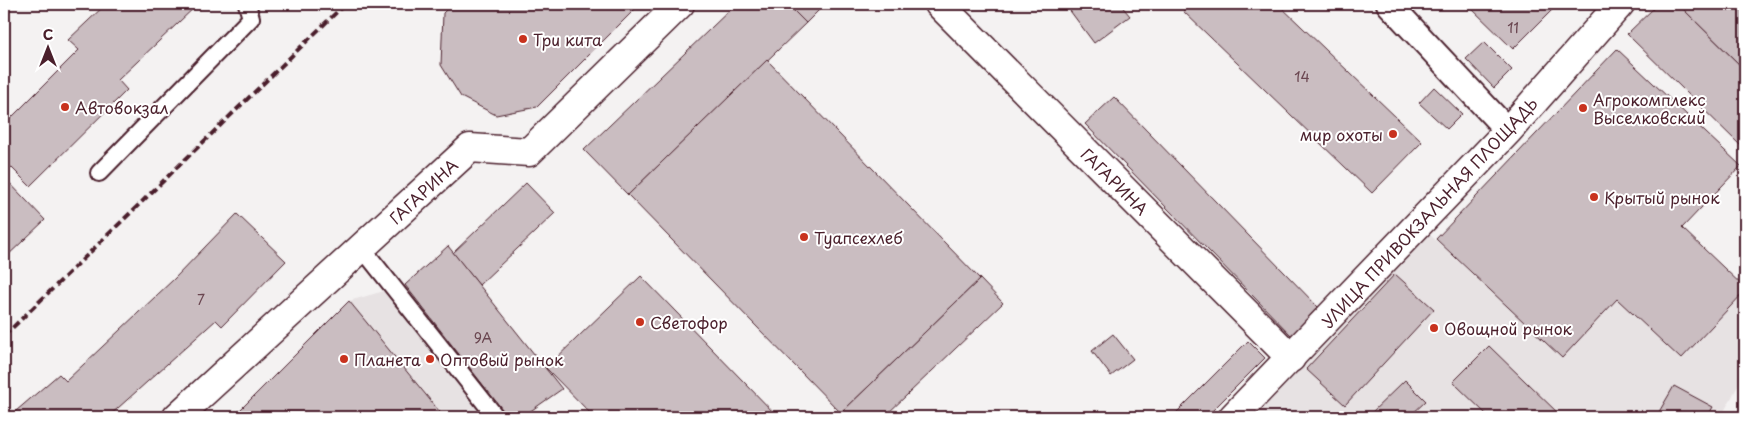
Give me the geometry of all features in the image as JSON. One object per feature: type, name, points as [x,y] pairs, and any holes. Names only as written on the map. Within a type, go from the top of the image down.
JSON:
[{"type":"street","name":"ГАГАРИНА","points":[[177,417],[470,148],[529,152],[680,4]]},
{"type":"street","name":"ГАГАРИНА","points":[[939,4],[1291,358]]},
{"type":"street","points":[[1389,4],[1508,131]]},
{"type":"street","name":"УЛИЦА ПРИВОКЗАЛЬНАЯ ПЛОЩАДЬ","points":[[1233,417],[1508,131],[1620,4]]},
{"type":"lane","points":[[99,173],[250,18],[247,4]]},
{"type":"lane","points":[[362,248],[496,417]]},
{"type":"shaded area","name":"Овощной рынок","points":[[1428,233],[1562,357],[1617,299],[1681,359],[1745,291],[1745,373],[1721,417],[1253,417]]},
{"type":"shaded area","name":"Оптовый рынок","points":[[405,285],[508,417],[444,417],[349,301]]},
{"type":"building","name":"Автовокзал","points":[[106,4],[198,4],[118,80],[127,90],[30,186],[4,160],[4,125],[79,50],[68,40]]},
{"type":"building","name":"Три кита","points":[[452,4],[640,4],[537,107],[496,115],[461,97],[441,65],[443,13]]},
{"type":"building","points":[[736,4],[787,4],[806,23],[628,195],[584,150]]},
{"type":"building","points":[[787,4],[825,4],[806,23]]},
{"type":"building","points":[[1065,4],[1120,4],[1130,16],[1094,43]]},
{"type":"building","points":[[1191,4],[1278,4],[1422,142],[1372,193],[1183,11]]},
{"type":"building","points":[[1467,4],[1558,4],[1513,49]]},
{"type":"building","points":[[1658,4],[1678,4],[1745,70],[1745,150],[1627,34]]},
{"type":"building","points":[[1678,4],[1745,4],[1745,70]]},
{"type":"building","points":[[1484,42],[1512,70],[1494,88],[1466,59]]},
{"type":"building","name":"Крытый рынок","points":[[1617,49],[1741,166],[1682,228],[1745,288],[1745,291],[1681,359],[1617,299],[1562,358],[1436,239]]},
{"type":"building","name":"Туапсехлеб","points":[[767,60],[980,279],[841,413],[628,195]]},
{"type":"building","points":[[1434,87],[1462,114],[1447,129],[1419,103]]},
{"type":"building","points":[[1114,97],[1318,307],[1292,336],[1085,124]]},
{"type":"building","points":[[4,177],[45,220],[4,259]]},
{"type":"building","points":[[526,183],[555,213],[479,285],[453,253]]},
{"type":"building","points":[[237,214],[286,261],[222,326],[216,320],[108,417],[9,417],[59,374],[66,381],[174,279]]},
{"type":"building","points":[[448,246],[562,389],[522,417],[508,417],[405,285]]},
{"type":"building","points":[[1395,274],[1434,309],[1345,405],[1306,369]]},
{"type":"building","name":"Светофор","points":[[641,276],[778,417],[594,417],[546,368]]},
{"type":"building","points":[[980,279],[1003,303],[884,417],[845,417],[841,413]]},
{"type":"building","name":"Планета","points":[[349,301],[444,417],[233,417]]},
{"type":"building","points":[[1113,334],[1133,359],[1111,376],[1092,351]]},
{"type":"building","points":[[1248,341],[1265,358],[1206,417],[1172,417]]},
{"type":"building","points":[[1489,346],[1562,417],[1489,417],[1453,382]]},
{"type":"building","points":[[1405,380],[1426,401],[1409,417],[1367,417]]},
{"type":"building","points":[[1674,386],[1713,407],[1707,417],[1656,417]]},
{"type":"railway","points":[[4,336],[345,4]]},
{"type":"place","name":"Три кита","points":[[523,39]]},
{"type":"place","name":"Автовокзал","points":[[65,107]]},
{"type":"place","name":"Агрокомплекс Выселковский","points":[[1583,108]]},
{"type":"place","name":"мир охоты","points":[[1393,134]]},
{"type":"place","name":"Крытый рынок","points":[[1594,197]]},
{"type":"place","name":"Туапсехлеб","points":[[804,237]]},
{"type":"place","name":"Светофор","points":[[640,322]]},
{"type":"place","name":"Овощной рынок","points":[[1434,328]]},
{"type":"place","name":"Планета","points":[[344,359]]},
{"type":"place","name":"Оптовый рынок","points":[[430,359]]}]
